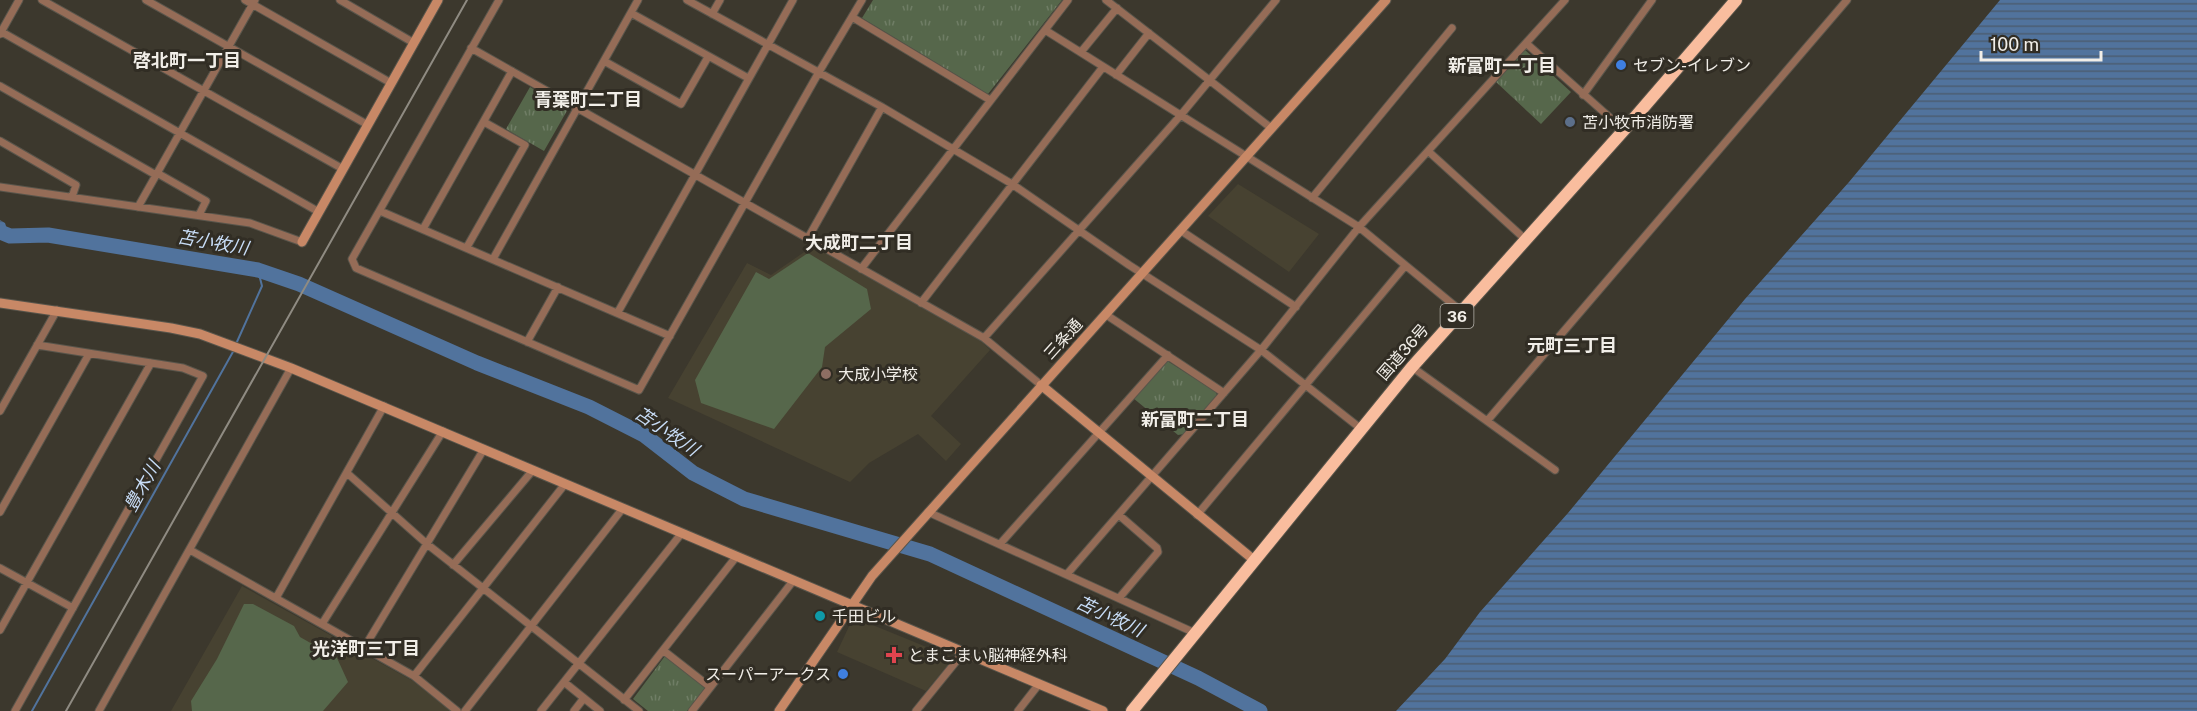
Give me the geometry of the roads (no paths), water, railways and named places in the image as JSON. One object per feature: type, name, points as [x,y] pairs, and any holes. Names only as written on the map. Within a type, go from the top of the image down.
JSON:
[{"type":"highway","name":"国道36号","points":[[1132,711],[1412,366],[1624,130],[1736,0]]},
{"type":"street","points":[[19,0],[0,33],[319,212]]},
{"type":"street","points":[[42,0],[344,169]]},
{"type":"street","points":[[146,0],[368,125]]},
{"type":"street","points":[[245,0],[254,2],[391,83]]},
{"type":"street","points":[[340,0],[414,43]]},
{"type":"street","points":[[0,187],[260,225],[302,242],[438,0]]},
{"type":"street","points":[[499,0],[352,259],[356,268],[639,390],[862,0]]},
{"type":"street","points":[[493,258],[638,0]]},
{"type":"street","points":[[687,0],[882,107],[1012,184],[1142,273],[1262,350],[1360,428]]},
{"type":"street","points":[[712,14],[720,0]]},
{"type":"street","points":[[618,312],[793,0]]},
{"type":"street","points":[[861,269],[1068,0]]},
{"type":"street","points":[[1106,0],[1271,128]]},
{"type":"street","name":"三条通","points":[[781,710],[872,576],[1386,0]]},
{"type":"street","points":[[1068,573],[1262,350],[1359,227],[1565,0]]},
{"type":"street","points":[[1583,95],[1652,0]]},
{"type":"street","points":[[1487,421],[1847,0]]},
{"type":"street","points":[[138,207],[254,2]]},
{"type":"street","points":[[984,338],[1180,116],[1272,2]]},
{"type":"street","points":[[1080,52],[1117,8]]},
{"type":"street","points":[[631,13],[748,78]]},
{"type":"street","points":[[852,17],[990,100]]},
{"type":"street","points":[[1312,198],[1452,28]]},
{"type":"street","points":[[1045,30],[1359,227],[1461,311]]},
{"type":"street","points":[[1116,75],[1149,33]]},
{"type":"street","points":[[1526,43],[1624,130]]},
{"type":"street","points":[[471,48],[984,338],[1254,560]]},
{"type":"street","points":[[604,61],[681,104],[708,57]]},
{"type":"street","points":[[921,303],[1103,67]]},
{"type":"street","points":[[423,229],[512,71]]},
{"type":"street","points":[[0,86],[206,201],[199,215]]},
{"type":"street","points":[[808,238],[882,107]]},
{"type":"street","points":[[467,247],[525,145],[484,122]]},
{"type":"street","points":[[0,141],[76,185],[72,197]]},
{"type":"street","points":[[1428,151],[1526,240]]},
{"type":"street","points":[[380,211],[670,336]]},
{"type":"street","points":[[1180,230],[1296,307]]},
{"type":"street","points":[[1197,515],[1405,266]]},
{"type":"street","points":[[527,342],[558,287]]},
{"type":"street","points":[[0,303],[171,327],[291,368],[1103,711]]},
{"type":"street","points":[[0,411],[57,310]]},
{"type":"street","points":[[1105,315],[1224,393]]},
{"type":"street","points":[[15,711],[203,376],[183,368],[37,345]]},
{"type":"street","points":[[0,512],[89,354]]},
{"type":"street","points":[[1000,544],[1168,355]]},
{"type":"street","points":[[0,630],[150,363]]},
{"type":"street","points":[[1412,366],[1555,470]]},
{"type":"street","points":[[99,711],[291,368]]},
{"type":"street","points":[[276,598],[384,406]]},
{"type":"street","points":[[322,624],[443,431]]},
{"type":"street","points":[[364,648],[484,449]]},
{"type":"street","points":[[453,565],[533,470]]},
{"type":"street","points":[[347,473],[453,565],[639,711]]},
{"type":"street","points":[[414,676],[565,484]]},
{"type":"street","points":[[465,711],[623,508]]},
{"type":"street","points":[[928,512],[1120,597],[1192,637]]},
{"type":"street","points":[[1119,515],[1157,548],[1158,552],[1120,597]]},
{"type":"street","points":[[541,711],[681,534]]},
{"type":"street","points":[[190,550],[414,676],[457,711]]},
{"type":"street","points":[[624,700],[736,557]]},
{"type":"street","points":[[0,568],[73,608]]},
{"type":"street","points":[[692,711],[793,581]]},
{"type":"street","points":[[664,651],[710,687]]},
{"type":"street","points":[[916,711],[963,653]]},
{"type":"street","points":[[564,682],[600,711]]},
{"type":"street","points":[[1018,711],[1039,684]]},
{"type":"street","points":[[574,711],[584,698]]},
{"type":"water","points":[[2000,0],[2197,0],[2197,711],[1396,711],[1445,659],[1480,612],[1568,513],[1745,299],[1849,182]]},
{"type":"water","points":[[0,220],[5,223],[8,232],[34,228],[50,231],[47,236],[23,238],[12,243],[0,237]]},
{"type":"waterway","name":"苫小牧川","points":[[0,232],[10,236],[48,235],[258,270],[299,284],[477,363],[589,407],[644,435],[693,473],[744,499],[930,554],[1198,678],[1260,711]]},
{"type":"waterway","name":"豊木川","points":[[236,344],[262,286],[258,270]]},
{"type":"waterway","name":"豊木川","points":[[32,711],[234,350]]},
{"type":"railway","points":[[66,711],[467,0]]},
{"type":"place","name":"セブン-イレブン","points":[[1621,65]]},
{"type":"place","name":"苫小牧市消防署","points":[[1570,122]]},
{"type":"place","name":"大成小学校","points":[[826,374]]},
{"type":"place","name":"千田ビル","points":[[820,616]]},
{"type":"place","name":"とまこまい脳神経外科","points":[[894,655]]},
{"type":"place","name":"スーパーアークス","points":[[843,674]]},
{"type":"district","name":"啓北町一丁目","points":[[187,60]]},
{"type":"district","name":"新富町一丁目","points":[[1502,65]]},
{"type":"district","name":"青葉町二丁目","points":[[588,99]]},
{"type":"district","name":"大成町二丁目","points":[[859,242]]},
{"type":"district","name":"元町三丁目","points":[[1572,345]]},
{"type":"district","name":"新富町二丁目","points":[[1195,419]]},
{"type":"district","name":"光洋町三丁目","points":[[366,648]]}]
